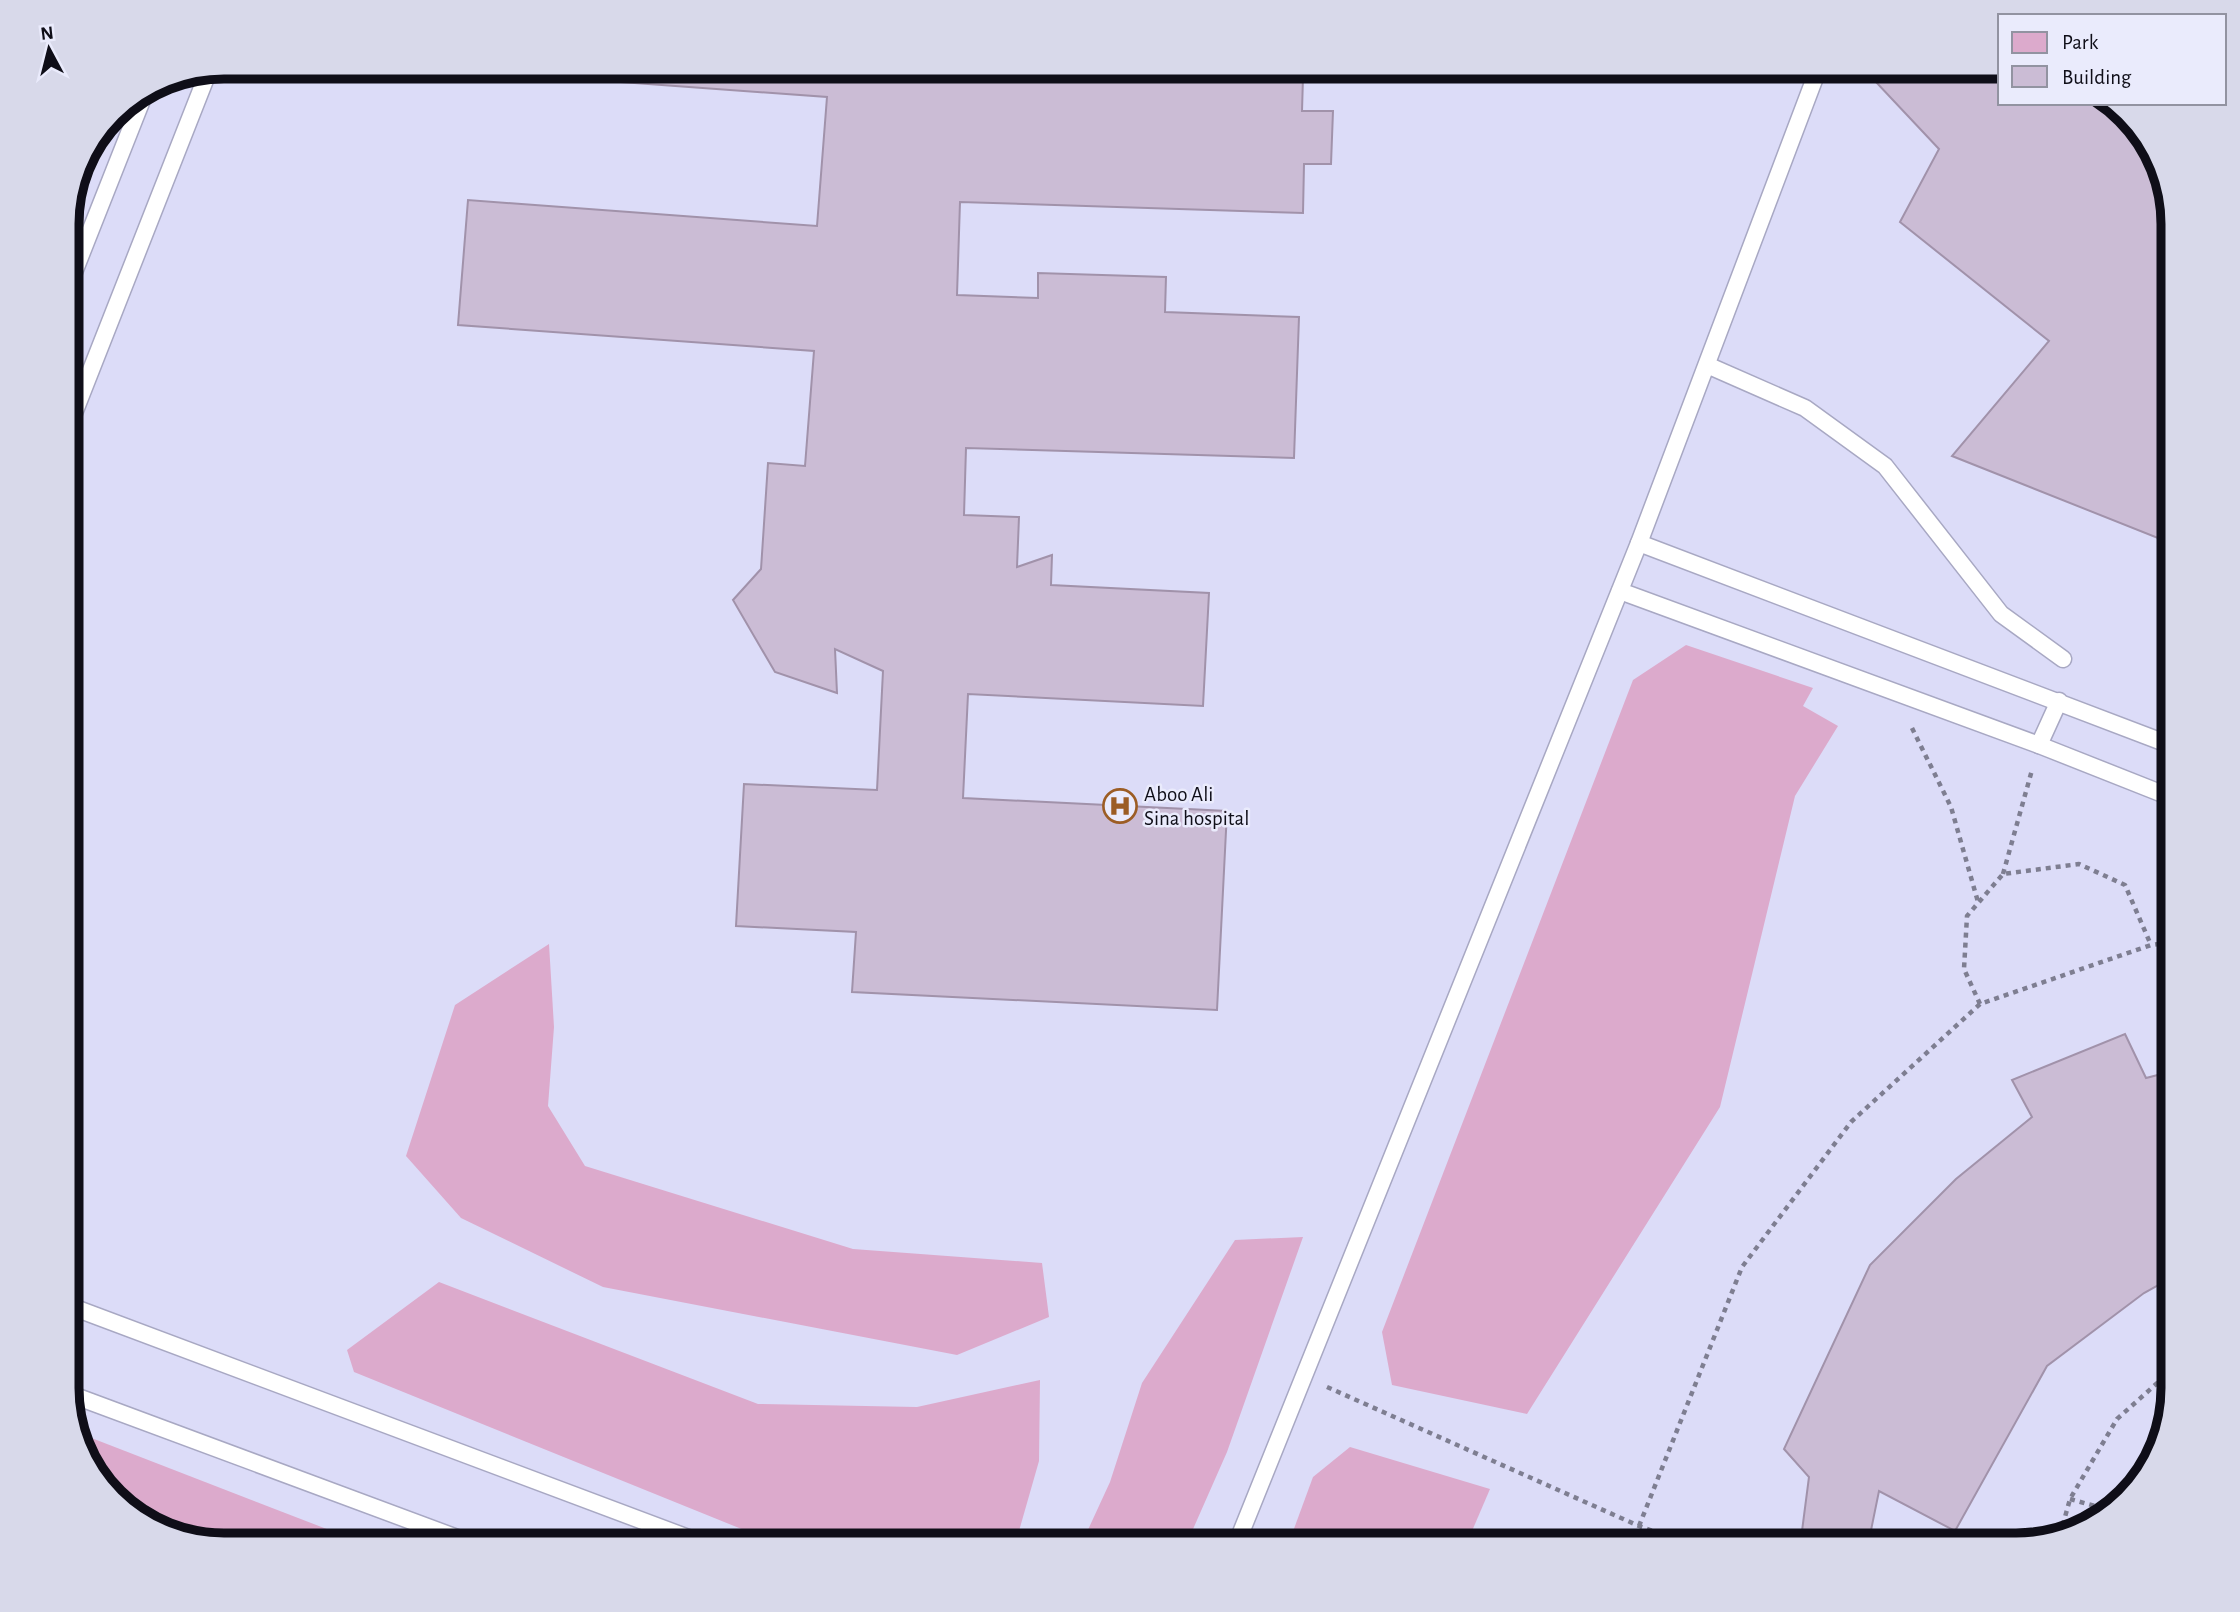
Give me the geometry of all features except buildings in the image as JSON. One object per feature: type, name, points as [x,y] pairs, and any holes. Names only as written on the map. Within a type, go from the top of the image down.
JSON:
[{"type":"lane","points":[[1241,1533],[1620,592],[1814,79]]},
{"type":"lane","points":[[79,399],[204,81]]},
{"type":"lane","points":[[79,260],[140,105]]},
{"type":"lane","points":[[1707,365],[1805,408],[1885,466],[2001,614],[2063,659]]},
{"type":"lane","points":[[1639,543],[2161,741]]},
{"type":"lane","points":[[1620,592],[2039,745],[2161,793]]},
{"type":"lane","points":[[2039,745],[2059,701]]},
{"type":"lane","points":[[79,1310],[675,1533]]},
{"type":"lane","points":[[79,1397],[444,1533]]},
{"type":"path","points":[[1895,692],[1951,807],[1978,903]]},
{"type":"path","points":[[1980,1004],[1964,970],[1967,916],[2003,874],[2039,745]]},
{"type":"path","points":[[2003,874],[2079,864],[2125,885],[2151,945]]},
{"type":"path","points":[[1639,1526],[1742,1267],[1851,1122],[1980,1004],[2161,944]]},
{"type":"path","points":[[1304,1377],[1659,1533]]},
{"type":"path","points":[[2062,1526],[2070,1499],[2117,1419],[2161,1380]]},
{"type":"path","points":[[2070,1499],[2098,1507]]},
{"type":"green space","points":[[1686,645],[1813,688],[1803,706],[1838,726],[1795,796],[1720,1107],[1527,1414],[1392,1385],[1382,1332],[1633,680]]},
{"type":"green space","points":[[549,944],[554,1027],[548,1106],[585,1166],[853,1249],[1042,1263],[1049,1317],[957,1355],[603,1287],[461,1218],[406,1156],[455,1005]]},
{"type":"green space","points":[[1303,1237],[1227,1452],[1191,1533],[1087,1533],[1110,1482],[1142,1383],[1235,1240]]},
{"type":"green space","points":[[439,1282],[758,1404],[917,1407],[1040,1380],[1039,1461],[1018,1533],[751,1533],[354,1372],[347,1350]]},
{"type":"green space","points":[[88,1437],[337,1533],[224,1533],[177,1526],[151,1514],[121,1491],[103,1469]]},
{"type":"green space","points":[[2151,1442],[2142,1461],[2124,1482]]},
{"type":"green space","points":[[1350,1447],[1490,1489],[1471,1533],[1292,1533],[1313,1477]]},
{"type":"place","name":"Aboo Ali Sina hospital","points":[[1120,806]]}]
